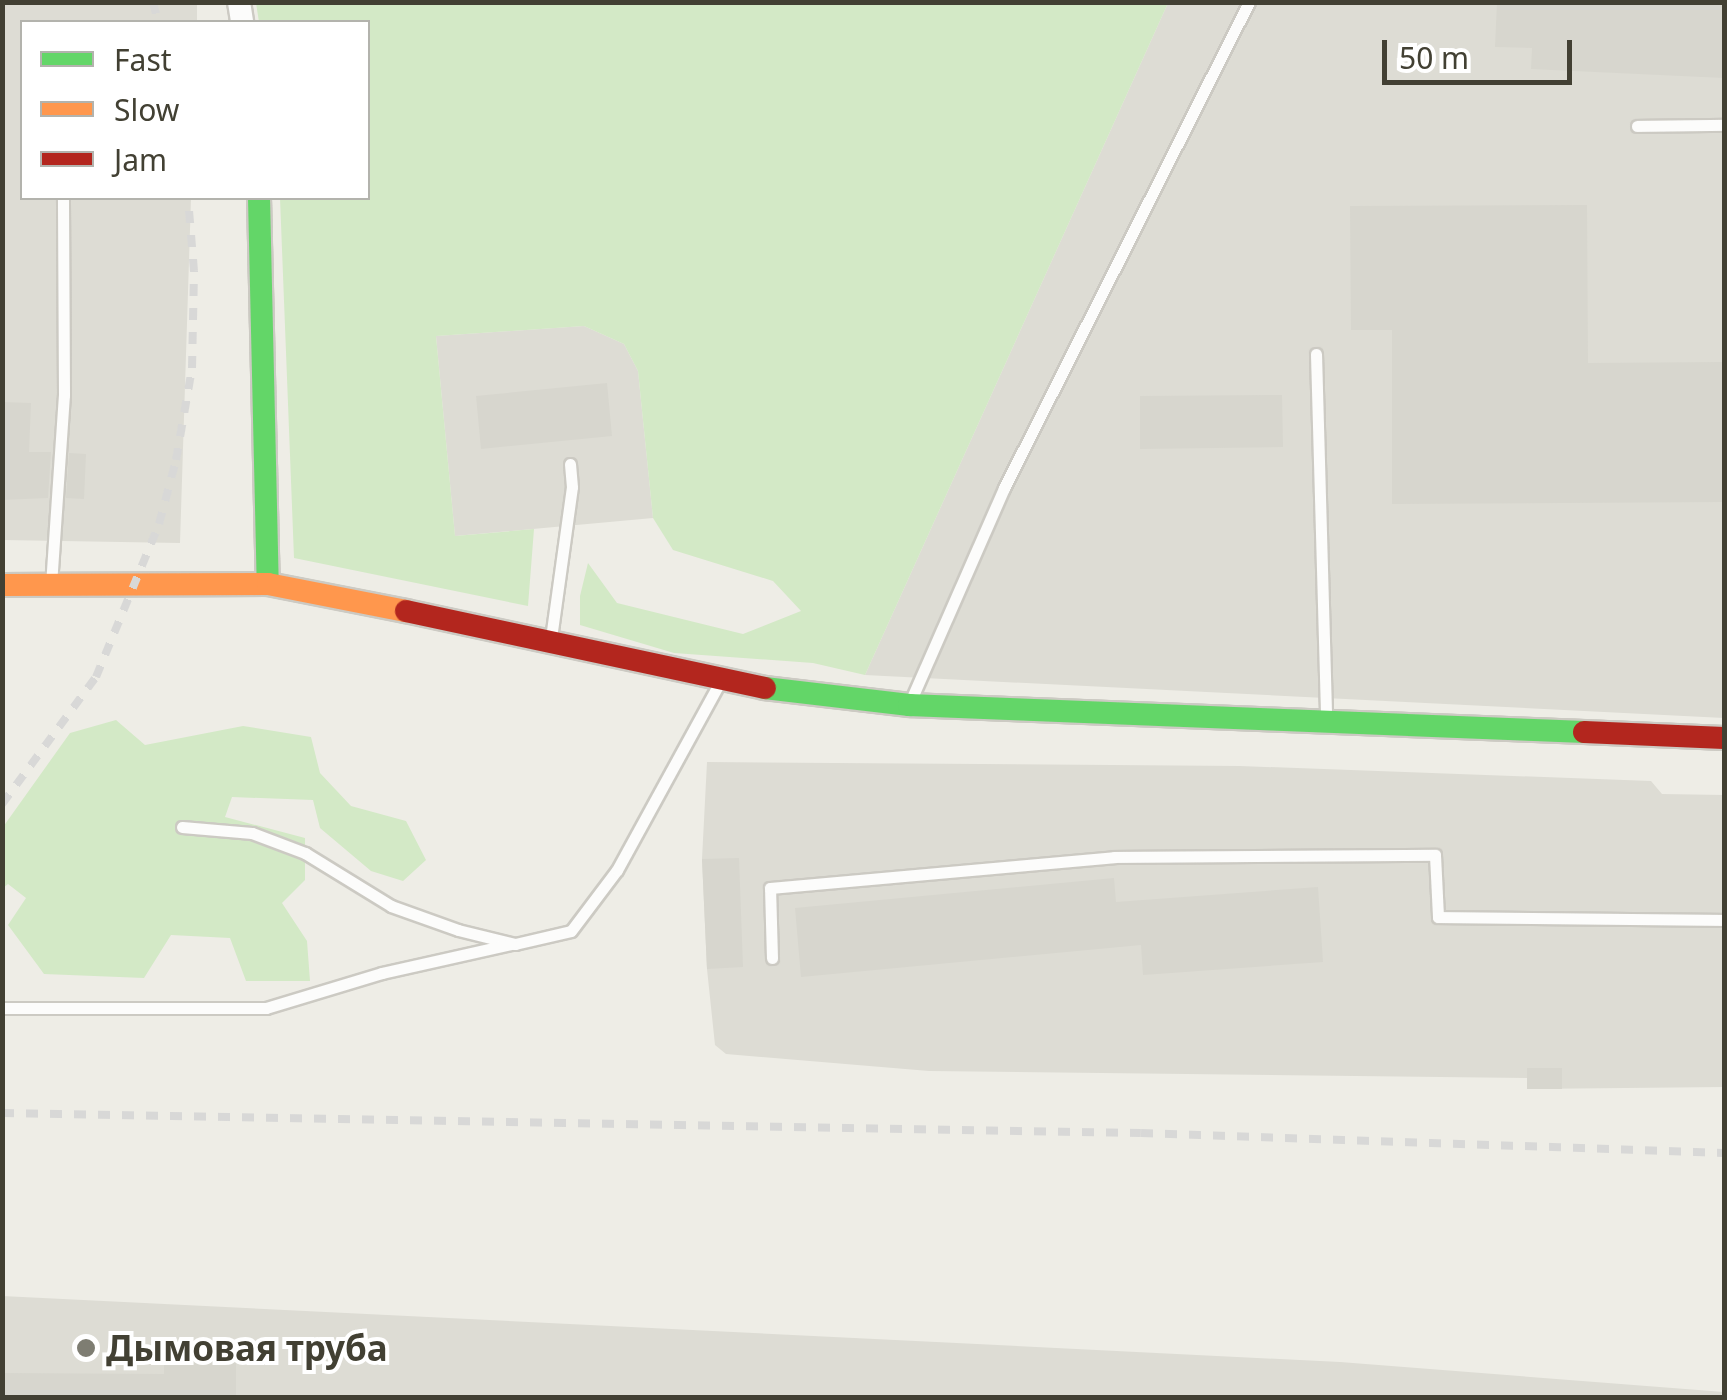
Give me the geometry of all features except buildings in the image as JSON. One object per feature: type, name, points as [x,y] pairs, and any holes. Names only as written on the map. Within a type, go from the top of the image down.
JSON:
[{"type":"street","points":[[259,200],[268,584]]},
{"type":"street","points":[[2,584],[268,584],[796,695],[909,705],[1724,738]]},
{"type":"lane","points":[[909,705],[1004,488],[1249,2]]},
{"type":"lane","points":[[1637,126],[1724,125]]},
{"type":"lane","points":[[50,584],[64,394],[63,200]]},
{"type":"lane","points":[[1316,354],[1326,722]]},
{"type":"lane","points":[[551,642],[572,487],[570,464]]},
{"type":"lane","points":[[2,1008],[266,1008],[382,972],[571,931],[617,870],[722,680]]},
{"type":"lane","points":[[182,827],[252,832],[305,853],[392,906],[458,930],[515,944]]},
{"type":"lane","points":[[772,958],[770,888],[1114,857],[1435,855],[1438,917],[1724,920]]},
{"type":"lane","points":[[2,1017],[18,1011]]},
{"type":"shaded area","points":[[3,3],[197,3],[197,20],[20,20],[20,200],[191,200],[180,543],[3,540]]},
{"type":"shaded area","points":[[1168,3],[1724,3],[1724,718],[865,675]]},
{"type":"shaded area","points":[[584,326],[624,344],[638,371],[653,518],[455,536],[436,336]]},
{"type":"shaded area","points":[[707,762],[1240,766],[1651,781],[1662,794],[1724,795],[1724,1087],[1527,1089],[1527,1078],[929,1071],[726,1054],[715,1045],[707,969],[702,859]]},
{"type":"shaded area","points":[[2,1296],[1340,1362],[1724,1392],[1724,1397],[3,1397]]},
{"type":"green space","points":[[256,2],[1168,3],[865,675],[813,663],[674,653],[580,625],[580,596],[588,563],[617,603],[743,634],[801,611],[773,581],[673,550],[653,518],[638,371],[624,344],[584,326],[436,336],[455,536],[534,529],[528,606],[294,558],[280,200],[370,200],[370,20],[259,20]]},
{"type":"green space","points":[[116,720],[145,745],[243,726],[311,737],[320,773],[351,806],[406,821],[426,860],[403,881],[371,871],[320,828],[313,800],[232,797],[225,817],[305,838],[305,880],[282,903],[307,941],[310,981],[246,981],[230,938],[171,935],[144,978],[44,974],[8,925],[26,898],[8,884],[3,888],[3,827],[70,733]]},
{"type":"railway","points":[[153,2],[158,20]]},
{"type":"railway","points":[[2,804],[96,677],[159,524],[176,460],[192,368],[194,271],[188,200]]},
{"type":"railway","points":[[2,1113],[1141,1133],[1724,1153]]},
{"type":"traffic: fast","points":[[259,200],[268,584]]},
{"type":"traffic: fast","points":[[765,688],[909,705],[1584,732]]},
{"type":"traffic: slow","points":[[2,585],[268,584],[406,611]]},
{"type":"traffic: jam","points":[[406,611],[765,688]]},
{"type":"traffic: jam","points":[[1584,732],[1724,738]]},
{"type":"place","name":"Дымовая труба","points":[[86,1348]]}]
